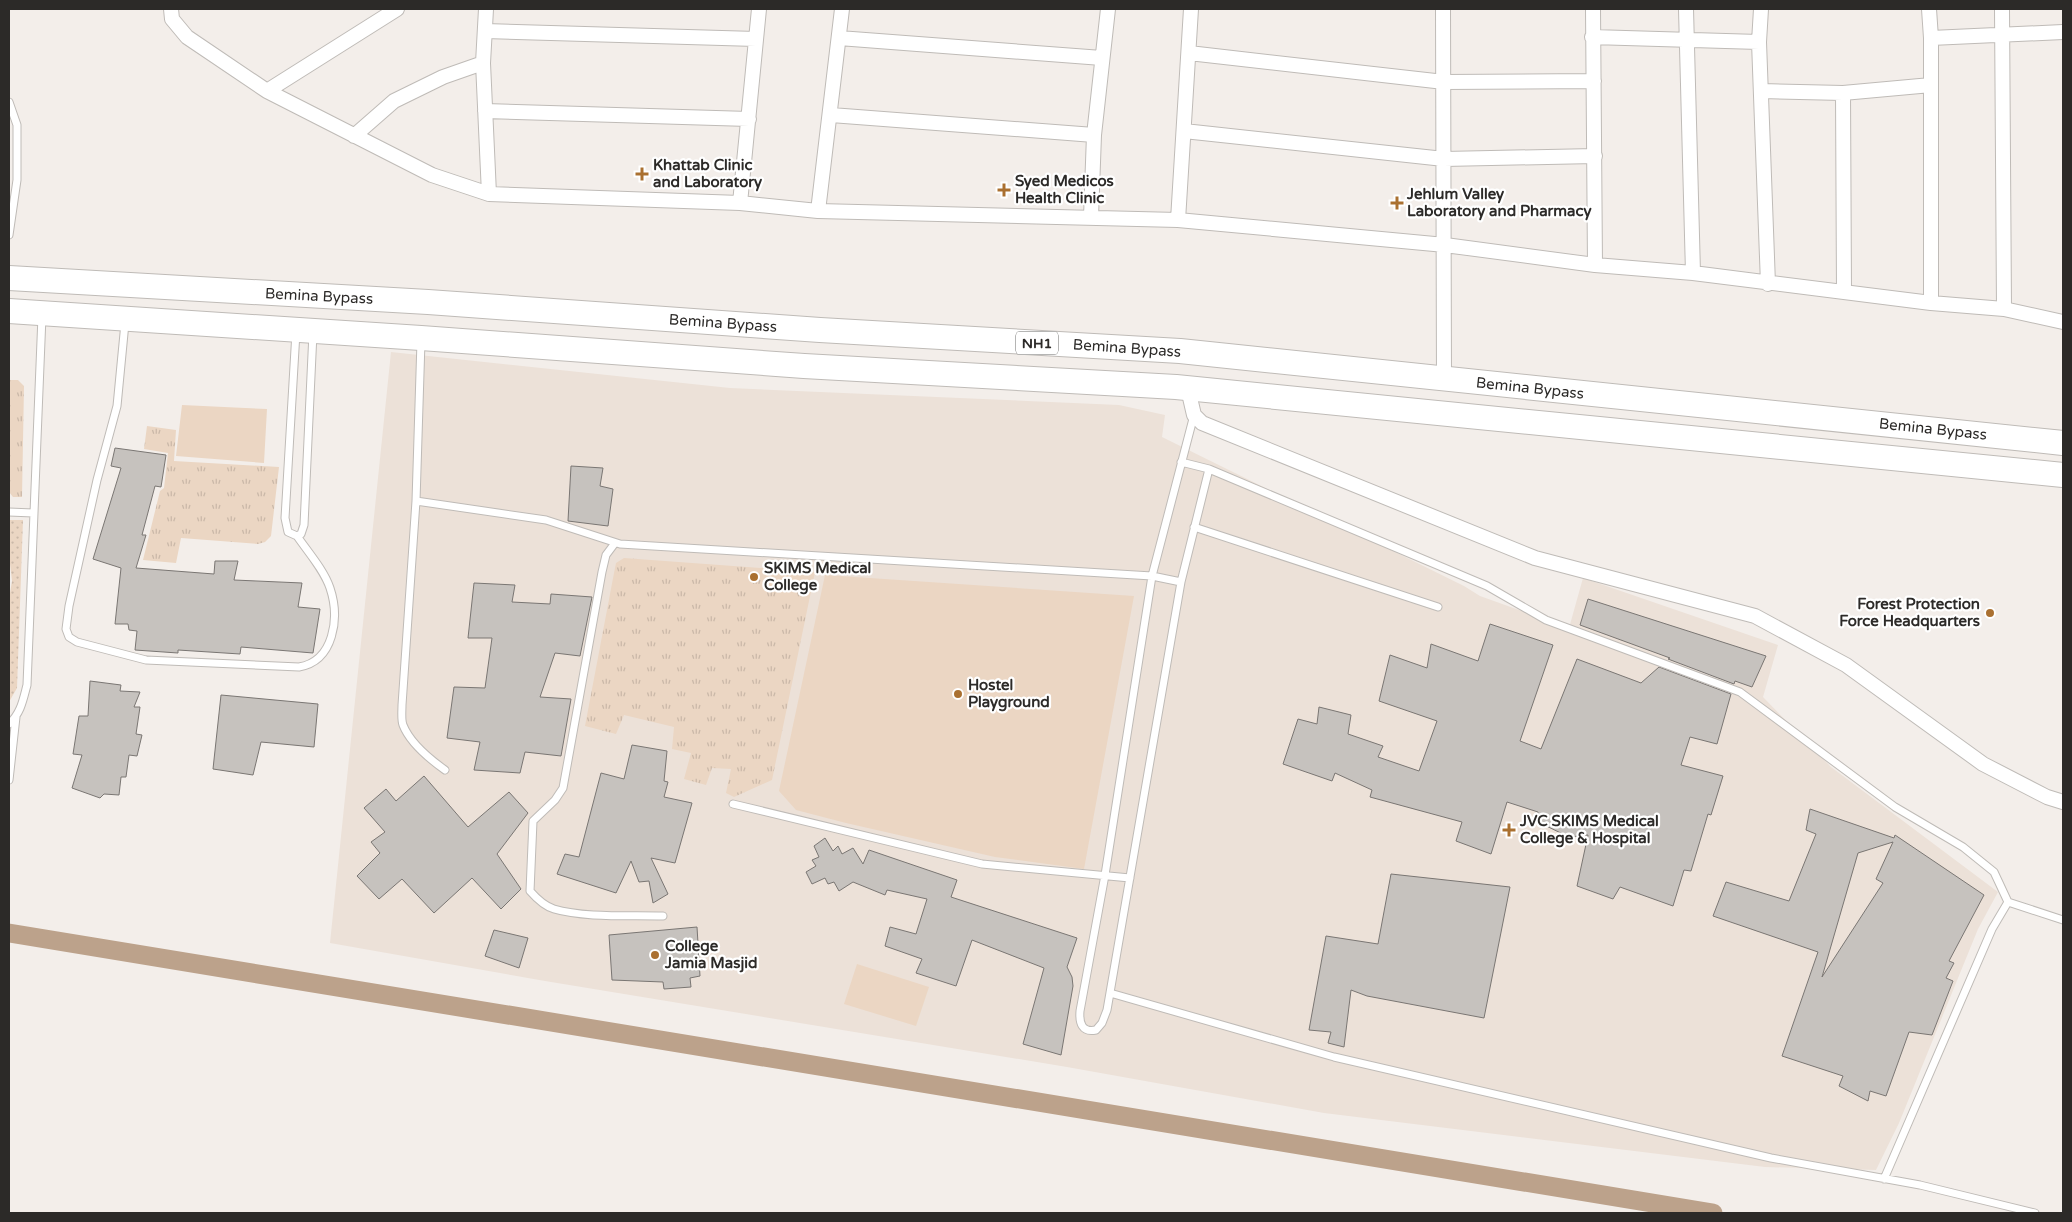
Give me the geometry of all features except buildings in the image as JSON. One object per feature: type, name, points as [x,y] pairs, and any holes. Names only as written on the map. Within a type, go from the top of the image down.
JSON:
[{"type":"highway","name":"Bemina Bypass","points":[[9,278],[1180,351],[2063,443]]},
{"type":"highway","points":[[9,312],[305,330],[794,365],[1188,389],[2063,476]]},
{"type":"street","points":[[171,9],[172,19],[187,36],[267,90],[432,175],[489,194],[740,203],[818,211],[1178,220],[1445,245],[1595,265],[1693,273],[1768,284],[1931,303],[2004,309],[2063,322]]},
{"type":"street","points":[[267,90],[398,9]]},
{"type":"street","points":[[486,9],[483,63],[489,194]]},
{"type":"street","points":[[740,203],[759,9]]},
{"type":"street","points":[[818,211],[831,115],[842,9]]},
{"type":"street","points":[[1091,217],[1094,135],[1108,9]]},
{"type":"street","points":[[1178,220],[1191,9]]},
{"type":"street","points":[[1443,9],[1444,379]]},
{"type":"street","points":[[1593,9],[1595,265]]},
{"type":"street","points":[[1686,9],[1693,273]]},
{"type":"street","points":[[1761,9],[1759,42],[1768,284]]},
{"type":"street","points":[[1929,9],[1931,38],[1931,303]]},
{"type":"street","points":[[2002,9],[2004,309]]},
{"type":"street","points":[[485,31],[756,39]]},
{"type":"street","points":[[1931,38],[2063,32]]},
{"type":"street","points":[[1592,37],[1686,38],[1759,42]]},
{"type":"street","points":[[839,38],[1102,58]]},
{"type":"street","points":[[1188,53],[1444,82],[1594,81]]},
{"type":"street","points":[[354,136],[394,101],[443,76],[483,63]]},
{"type":"street","points":[[1762,91],[1843,93],[1931,86]]},
{"type":"street","points":[[1843,93],[1844,292]]},
{"type":"street","points":[[485,111],[749,119]]},
{"type":"street","points":[[831,115],[1094,135]]},
{"type":"street","points":[[1184,131],[1444,159],[1594,156]]},
{"type":"street","points":[[1188,389],[1194,415],[1202,423],[1535,558],[1755,616],[1846,665],[1983,764],[2047,797],[2063,802]]},
{"type":"lane","points":[[9,102],[17,124],[16,180],[9,235]]},
{"type":"lane","points":[[9,724],[16,717],[22,706],[27,685],[43,313]]},
{"type":"lane","points":[[125,318],[117,406],[97,480],[66,620],[69,637],[77,642],[146,660],[299,667],[316,662],[322,657],[328,646],[334,616],[333,602],[326,579],[297,536],[288,532],[285,518],[305,330]]},
{"type":"lane","points":[[297,536],[301,534],[304,525],[305,330]]},
{"type":"lane","points":[[421,338],[416,501],[403,668],[403,724],[427,755],[445,770]]},
{"type":"lane","points":[[1194,415],[1152,576],[1105,875],[1080,1011],[1079,1021],[1083,1028],[1090,1032],[1096,1030],[1102,1023],[1110,993],[1181,582],[1209,469]]},
{"type":"lane","points":[[1182,462],[1209,469],[1487,586],[1546,620],[1740,692],[1887,802],[1963,847],[1994,872],[2008,902],[2063,920]]},
{"type":"lane","points":[[416,501],[546,520],[615,543],[1152,576],[1181,582]]},
{"type":"lane","points":[[9,512],[34,513]]},
{"type":"lane","points":[[1194,527],[1438,607]]},
{"type":"lane","points":[[615,543],[606,555],[602,572],[563,788],[555,800],[533,821],[530,891],[540,902],[553,909],[570,913],[663,916]]},
{"type":"lane","points":[[9,780],[16,717]]},
{"type":"lane","points":[[733,804],[982,864],[1130,878]]},
{"type":"lane","points":[[1884,1179],[1992,929],[2008,902]]},
{"type":"lane","points":[[1110,993],[1334,1057],[1771,1158],[1920,1185],[2035,1213]]},
{"type":"shaded area","points":[[391,352],[730,388],[1119,405],[1165,415],[1162,437],[1464,586],[1480,596],[1569,628],[1583,578],[1778,645],[1763,697],[1831,767],[1998,892],[1978,929],[1899,1123],[1876,1170],[1765,1167],[1324,1113],[1067,1067],[545,981],[330,943]]},
{"type":"green space","points":[[9,380],[18,380],[24,386],[22,497],[13,497],[9,492]]},
{"type":"green space","points":[[182,405],[267,409],[264,463],[176,456]]},
{"type":"green space","points":[[147,426],[176,430],[174,461],[279,467],[271,536],[265,542],[258,544],[181,538],[176,563],[143,560],[160,491],[164,488],[168,453],[144,449]]},
{"type":"green space","points":[[9,520],[23,520],[17,688],[9,702],[9,599],[12,581],[9,555]]},
{"type":"green space","points":[[624,558],[815,572],[772,780],[734,797],[726,793],[731,769],[712,768],[706,785],[684,779],[691,753],[672,749],[674,727],[624,715],[616,734],[585,726],[616,563]]},
{"type":"green space","name":"Hostel Playground","points":[[825,575],[1134,596],[1084,869],[995,857],[846,823],[796,810],[779,791]]},
{"type":"green space","points":[[857,964],[929,987],[916,1026],[844,1004]]},
{"type":"waterway","points":[[9,933],[1713,1213]]},
{"type":"place","name":"Khattab Clinic and Laboratory","points":[[642,174]]},
{"type":"place","name":"Syed Medicos Health Clinic","points":[[1004,190]]},
{"type":"place","name":"Jehlum Valley Laboratory and Pharmacy","points":[[1397,203]]},
{"type":"place","name":"SKIMS Medical College","points":[[754,577]]},
{"type":"place","name":"Forest Protection Force Headquarters","points":[[1990,613]]},
{"type":"place","name":"Hostel Playground","points":[[958,694]]},
{"type":"place","name":"JVC SKIMS Medical College & Hospital","points":[[1509,830]]},
{"type":"place","name":"College Jamia Masjid","points":[[655,955]]}]
